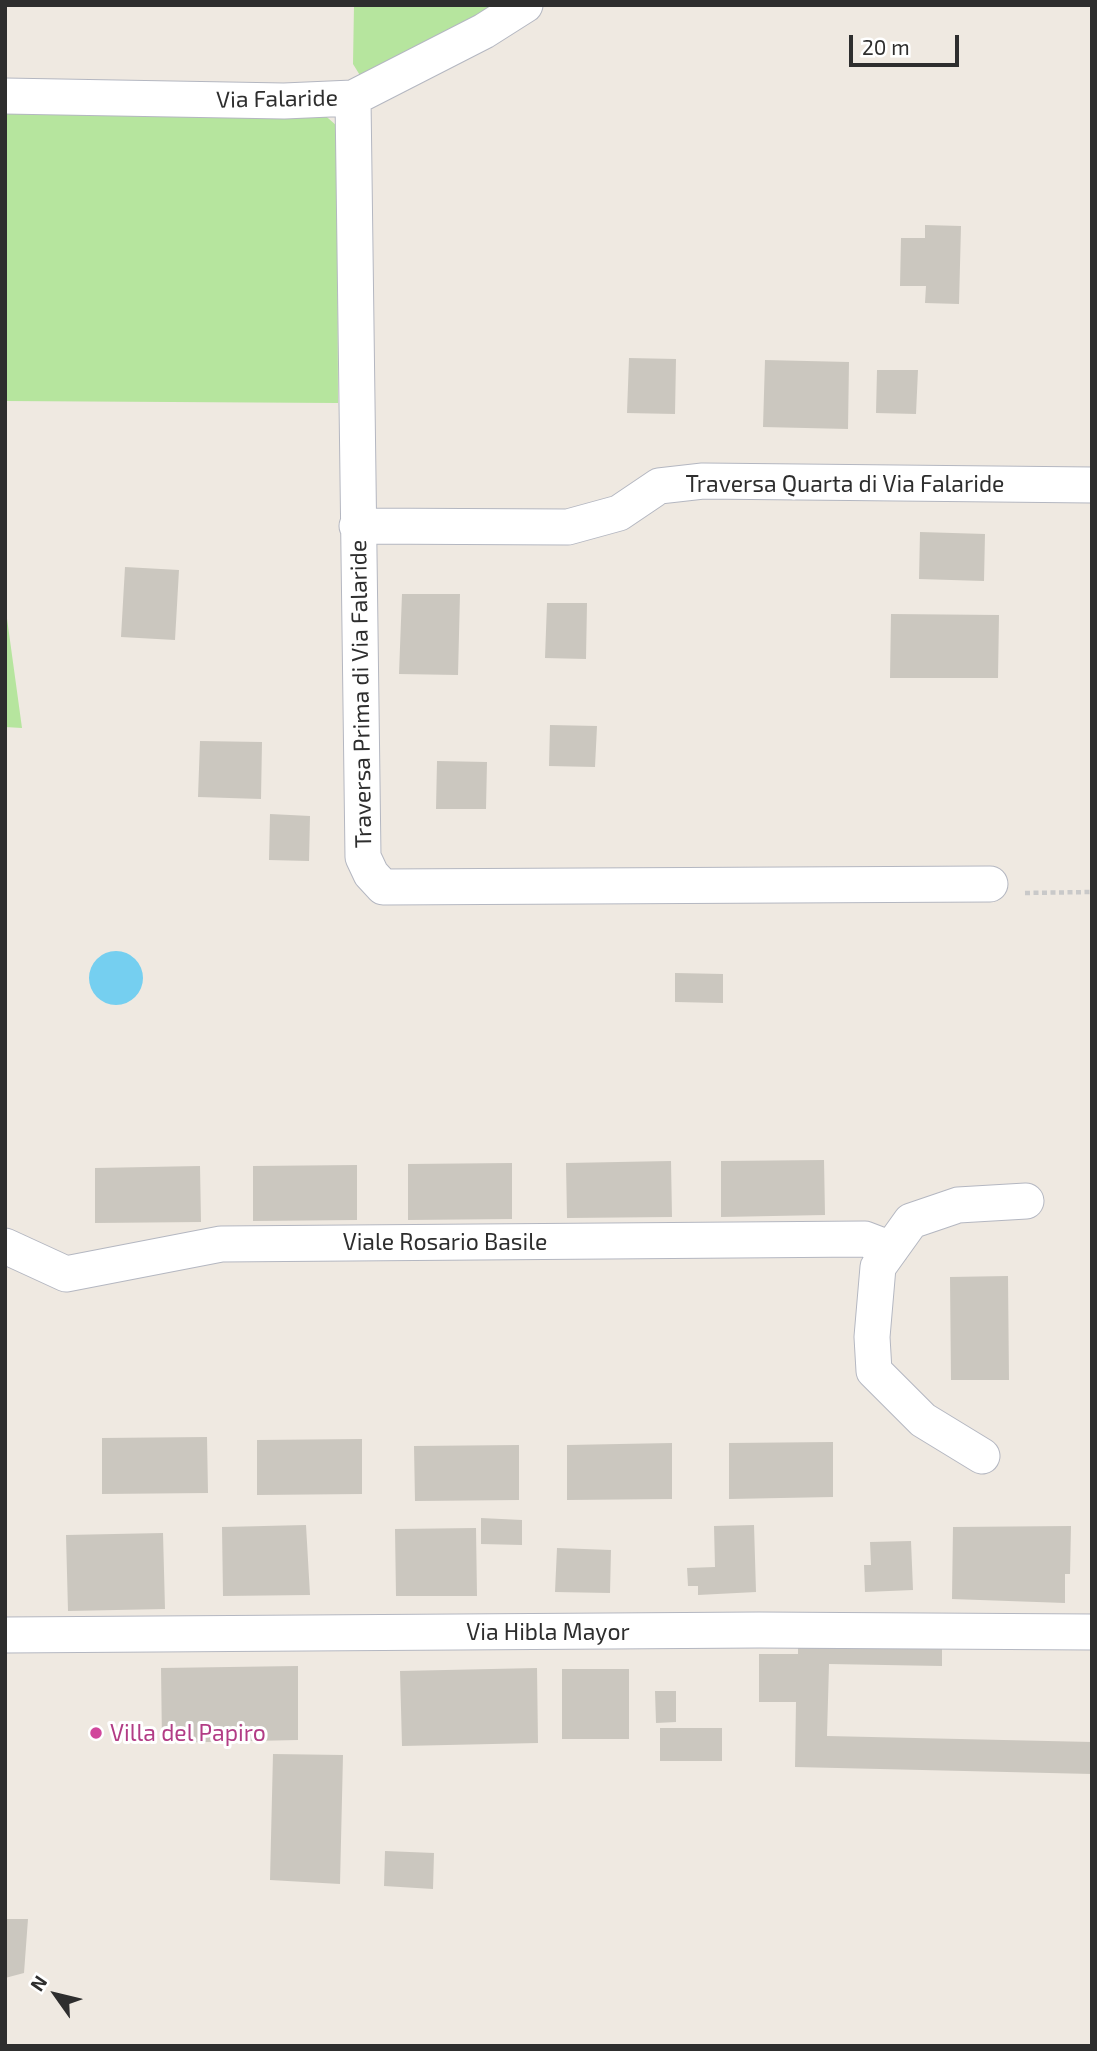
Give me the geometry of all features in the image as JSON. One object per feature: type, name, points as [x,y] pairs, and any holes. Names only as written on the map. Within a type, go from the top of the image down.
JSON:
[{"type":"street","name":"Via Falaride","points":[[5,96],[284,102],[353,98],[484,32],[526,5]]},
{"type":"street","name":"Traversa Prima di Via Falaride","points":[[353,98],[363,857],[371,874],[383,887],[990,884]]},
{"type":"street","name":"Traversa Quarta di Via Falaride","points":[[357,526],[568,527],[619,513],[659,486],[703,481],[1092,485]]},
{"type":"street","points":[[982,1457],[923,1420],[874,1371],[872,1337],[878,1267],[911,1221],[958,1205],[1026,1201]]},
{"type":"street","name":"Viale Rosario Basile","points":[[5,1246],[66,1274],[221,1244],[864,1239],[891,1249]]},
{"type":"street","name":"Via Hibla Mayor","points":[[5,1635],[759,1630],[1092,1633]]},
{"type":"path","points":[[990,884],[1024,893],[1092,892]]},
{"type":"green space","points":[[354,5],[496,5],[361,77],[353,64]]},
{"type":"green space","points":[[5,109],[320,111],[337,126],[338,403],[5,401]]},
{"type":"green space","points":[[5,604],[22,728],[5,727]]},
{"type":"water","points":[[116,951],[135,959],[143,978],[135,997],[116,1005],[97,997],[89,978],[97,959]]},
{"type":"building","points":[[925,225],[961,226],[959,304],[925,303],[926,286],[900,286],[901,238],[925,238]]},
{"type":"building","points":[[629,358],[676,359],[675,414],[627,413]]},
{"type":"building","points":[[765,360],[849,362],[848,429],[763,427]]},
{"type":"building","points":[[877,370],[918,370],[916,414],[876,413]]},
{"type":"building","points":[[920,532],[985,534],[984,581],[919,579]]},
{"type":"building","points":[[125,567],[179,570],[175,640],[121,637]]},
{"type":"building","points":[[402,594],[460,594],[458,675],[399,674]]},
{"type":"building","points":[[547,603],[587,603],[586,659],[545,658]]},
{"type":"building","points":[[891,614],[999,615],[998,678],[890,678]]},
{"type":"building","points":[[550,725],[597,726],[595,767],[549,766]]},
{"type":"building","points":[[200,741],[262,742],[261,799],[198,797]]},
{"type":"building","points":[[437,761],[487,762],[486,809],[436,809]]},
{"type":"building","points":[[270,814],[310,816],[309,861],[269,860]]},
{"type":"building","points":[[675,973],[723,974],[723,1003],[675,1002]]},
{"type":"building","points":[[824,1160],[825,1215],[721,1217],[721,1161]]},
{"type":"building","points":[[671,1161],[672,1217],[567,1218],[566,1163]]},
{"type":"building","points":[[512,1163],[512,1219],[408,1220],[408,1164]]},
{"type":"building","points":[[357,1165],[357,1220],[253,1221],[253,1166]]},
{"type":"building","points":[[200,1166],[201,1222],[95,1223],[95,1168]]},
{"type":"building","points":[[1008,1276],[1009,1380],[951,1380],[950,1277]]},
{"type":"building","points":[[207,1437],[208,1493],[102,1494],[102,1438]]},
{"type":"building","points":[[362,1439],[362,1494],[257,1495],[257,1440]]},
{"type":"building","points":[[833,1442],[833,1497],[729,1499],[729,1443]]},
{"type":"building","points":[[672,1443],[672,1499],[567,1500],[567,1445]]},
{"type":"building","points":[[519,1445],[519,1500],[415,1501],[414,1446]]},
{"type":"building","points":[[481,1518],[522,1520],[522,1545],[481,1544]]},
{"type":"building","points":[[306,1525],[310,1595],[223,1596],[222,1527]]},
{"type":"building","points":[[754,1525],[756,1592],[698,1595],[698,1586],[688,1586],[687,1568],[715,1567],[714,1526]]},
{"type":"building","points":[[1071,1526],[1070,1574],[1065,1574],[1065,1603],[952,1599],[953,1527]]},
{"type":"building","points":[[476,1528],[477,1596],[396,1596],[395,1529]]},
{"type":"building","points":[[163,1533],[165,1609],[68,1611],[66,1535]]},
{"type":"building","points":[[911,1541],[913,1590],[865,1592],[864,1565],[871,1565],[870,1542]]},
{"type":"building","points":[[557,1548],[611,1550],[610,1593],[555,1592]]},
{"type":"building","points":[[798,1644],[942,1647],[942,1666],[829,1664],[827,1736],[1092,1742],[1092,1774],[795,1767],[796,1702],[759,1702],[759,1654],[798,1654]]},
{"type":"building","points":[[298,1666],[298,1740],[162,1743],[161,1668]]},
{"type":"building","points":[[537,1668],[538,1743],[402,1746],[400,1671]]},
{"type":"building","points":[[562,1669],[629,1669],[629,1739],[562,1739]]},
{"type":"building","points":[[655,1691],[676,1691],[676,1722],[656,1723]]},
{"type":"building","points":[[660,1728],[722,1728],[722,1761],[660,1761]]},
{"type":"building","points":[[273,1754],[343,1755],[340,1884],[270,1880]]},
{"type":"building","points":[[385,1851],[434,1853],[433,1889],[384,1886]]},
{"type":"building","points":[[5,1919],[28,1919],[24,1973],[5,1978]]},
{"type":"place","name":"Villa del Papiro","points":[[96,1733]]}]
